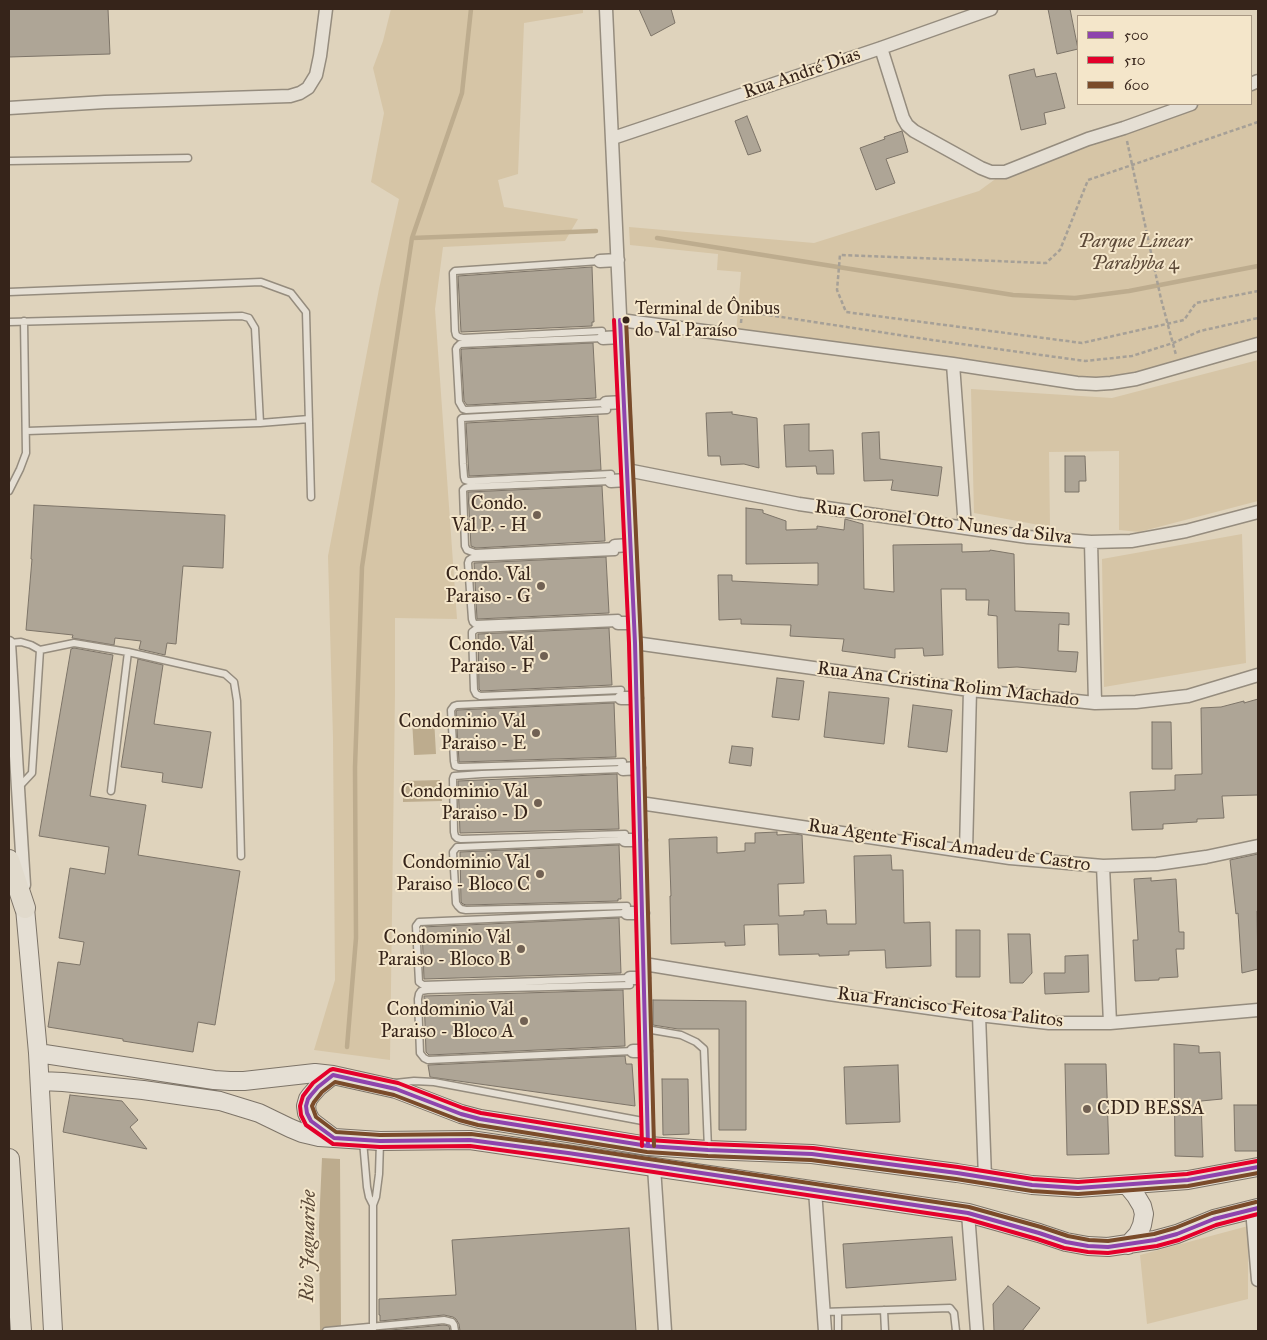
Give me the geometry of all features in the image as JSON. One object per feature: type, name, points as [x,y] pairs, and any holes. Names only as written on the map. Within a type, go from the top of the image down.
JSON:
[{"type":"highway","points":[[9,860],[25,908]]},
{"type":"highway","points":[[9,1159],[20,1331]]},
{"type":"main road","points":[[25,908],[40,1081],[53,1331]]},
{"type":"main road","points":[[38,1053],[230,1082],[315,1073],[333,1075],[381,1085],[470,1117],[648,1146],[812,1154],[1032,1185],[1078,1188],[1127,1185],[1188,1180],[1258,1167]]},
{"type":"main road","points":[[333,1075],[318,1087],[308,1099],[306,1106],[311,1121],[334,1138]]},
{"type":"main road","points":[[40,1081],[143,1090],[220,1101],[259,1113],[302,1133],[319,1137],[372,1140],[470,1140],[968,1214],[1039,1232],[1066,1242],[1088,1246],[1128,1245],[1155,1240],[1177,1234],[1214,1219],[1255,1208]]},
{"type":"main road","points":[[1127,1185],[1142,1206],[1144,1214],[1138,1234],[1128,1245]]},
{"type":"street","points":[[9,108],[105,102],[290,96],[300,93],[308,88],[316,74],[326,9]]},
{"type":"street","points":[[606,9],[635,643],[648,1146]]},
{"type":"street","name":"Rua André Dias","points":[[613,138],[991,9]]},
{"type":"street","points":[[881,48],[903,118],[908,126],[991,172],[1006,172],[1088,139],[1188,105]]},
{"type":"street","points":[[600,262],[618,260]]},
{"type":"street","points":[[602,334],[621,329],[740,336],[953,364],[1077,383],[1096,384],[1136,379],[1258,344]]},
{"type":"street","points":[[953,364],[965,528]]},
{"type":"street","points":[[606,406],[624,405]]},
{"type":"street","name":"Rua Coronel Otto Nunes da Silva","points":[[611,478],[627,475],[799,504],[965,528],[1028,537],[1091,542],[1132,541],[1186,531],[1258,512]]},
{"type":"street","points":[[1091,542],[1095,703]]},
{"type":"street","points":[[615,549],[630,548]]},
{"type":"street","points":[[618,621],[634,620]]},
{"type":"street","points":[[9,643],[25,908]]},
{"type":"street","name":"Rua Ana Cristina Rolim Machado","points":[[635,643],[970,690],[1095,703],[1136,702],[1188,696],[1258,675]]},
{"type":"street","points":[[966,851],[970,690]]},
{"type":"street","points":[[621,694],[636,694]]},
{"type":"street","points":[[623,765],[638,765]]},
{"type":"street","name":"Rua Agente Fiscal Amadeu de Castro","points":[[640,804],[1010,858],[1103,866],[1157,864],[1206,858],[1258,846]]},
{"type":"street","points":[[625,837],[640,837]]},
{"type":"street","points":[[1103,866],[1110,1022]]},
{"type":"street","points":[[627,910],[643,909]]},
{"type":"street","name":"Rua Francisco Feitosa Palitos","points":[[644,964],[829,994],[979,1015],[1049,1022],[1110,1022],[1258,1010]]},
{"type":"street","points":[[630,982],[644,981]]},
{"type":"street","points":[[979,1015],[984,1178]]},
{"type":"street","points":[[633,1051],[646,1050]]},
{"type":"street","points":[[654,1166],[665,1331]]},
{"type":"street","points":[[815,1190],[825,1331]]},
{"type":"street","points":[[1255,1208],[1258,1280]]},
{"type":"street","points":[[968,1214],[978,1331]]},
{"type":"lane","points":[[9,161],[188,158]]},
{"type":"lane","points":[[600,262],[455,271],[453,273],[456,335],[459,337],[602,334]]},
{"type":"lane","points":[[9,292],[261,282],[291,293],[306,312],[311,498]]},
{"type":"lane","points":[[9,322],[242,316],[249,318],[255,328],[260,423]]},
{"type":"lane","points":[[9,491],[26,453],[24,321]]},
{"type":"lane","points":[[602,334],[460,344],[456,349],[459,402],[463,409],[606,406]]},
{"type":"lane","points":[[606,406],[462,418],[463,464],[465,480],[471,481],[611,478]]},
{"type":"lane","points":[[27,431],[260,423],[309,418]]},
{"type":"lane","points":[[611,478],[465,488],[463,490],[465,546],[467,550],[475,553],[615,549]]},
{"type":"lane","points":[[615,549],[472,558],[468,562],[472,622],[475,624],[618,621]]},
{"type":"lane","points":[[618,621],[476,629],[472,632],[474,690],[480,696],[621,694]]},
{"type":"lane","points":[[9,643],[21,642],[40,650],[74,643],[128,652],[225,674],[234,682],[237,701],[240,856]]},
{"type":"lane","points":[[18,789],[32,773],[40,650]]},
{"type":"lane","points":[[112,792],[128,652]]},
{"type":"lane","points":[[621,694],[458,705],[454,706],[451,710],[455,766],[623,765]]},
{"type":"lane","points":[[623,765],[454,776],[454,832],[457,838],[462,839],[625,837]]},
{"type":"lane","points":[[625,837],[457,847],[453,852],[456,902],[461,909],[627,910]]},
{"type":"lane","points":[[627,910],[419,922],[416,926],[419,982],[423,985],[630,982]]},
{"type":"lane","points":[[630,982],[421,991],[419,994],[420,1053],[428,1060],[633,1051]]},
{"type":"lane","points":[[646,1029],[681,1035],[696,1042],[704,1049],[708,1150]]},
{"type":"lane","points":[[381,1085],[414,1081],[434,1082],[648,1122]]},
{"type":"lane","points":[[372,1140],[367,1187],[373,1206]]},
{"type":"lane","points":[[372,1140],[380,1174],[373,1206],[372,1329]]},
{"type":"lane","points":[[823,1312],[950,1308],[954,1313],[956,1331]]},
{"type":"lane","points":[[884,1310],[885,1331]]},
{"type":"lane","points":[[838,1312],[838,1331]]},
{"type":"lane","points":[[326,1331],[372,1329],[444,1320],[452,1322],[455,1328]]},
{"type":"path","points":[[1258,122],[1088,180],[1060,250],[1046,263],[840,255],[837,290],[846,312],[1082,343],[1184,320],[1196,303],[1258,291]]},
{"type":"path","points":[[1124,128],[1154,270],[1179,367]]},
{"type":"path","points":[[740,336],[742,311],[1085,362],[1132,356],[1173,343],[1200,331],[1258,318]]},
{"type":"green space","points":[[391,9],[583,9],[583,13],[524,23],[518,174],[498,180],[504,207],[578,219],[565,241],[443,247],[435,309],[457,619],[395,618],[390,1060],[314,1050],[335,980],[333,738],[328,556],[379,289],[399,199],[371,182],[384,113],[373,68],[383,41]]},
{"type":"green space","name":"Parque Linear Parahyba 4","points":[[1258,82],[1258,345],[1096,384],[736,335],[741,272],[717,270],[718,254],[630,245],[629,227],[814,243],[979,191],[1005,172],[1193,105],[1252,105],[1252,84]]},
{"type":"green space","points":[[1258,360],[1258,501],[1139,532],[1119,530],[1119,451],[1049,452],[1050,527],[974,513],[971,389],[1112,398]]},
{"type":"green space","points":[[1242,534],[1246,663],[1104,687],[1102,559]]},
{"type":"green space","points":[[1248,1226],[1248,1299],[1147,1324],[1140,1255]]},
{"type":"shaded area","points":[[421,717],[423,719],[434,718],[436,754],[414,755],[412,719],[421,719]]},
{"type":"shaded area","points":[[440,780],[442,801],[403,802],[403,781]]},
{"type":"shaded area","points":[[322,1158],[340,1159],[341,1331],[320,1331],[319,1225]]},
{"type":"building","points":[[9,9],[108,9],[110,54],[9,57]]},
{"type":"building","points":[[639,9],[671,9],[675,23],[651,36]]},
{"type":"building","points":[[1048,9],[1070,9],[1077,49],[1057,54]]},
{"type":"building","points":[[1034,69],[1036,77],[1056,73],[1065,108],[1044,113],[1046,124],[1021,130],[1009,75]]},
{"type":"building","points":[[747,116],[761,151],[748,155],[735,121]]},
{"type":"building","points":[[902,131],[908,152],[886,159],[895,183],[876,190],[860,148]]},
{"type":"building","points":[[592,267],[594,322],[592,322],[592,326],[461,332],[458,276]]},
{"type":"building","points":[[593,343],[596,398],[467,405],[464,401],[462,349]]},
{"type":"building","points":[[732,412],[732,414],[757,418],[759,468],[744,464],[721,465],[720,456],[708,456],[706,413]]},
{"type":"building","points":[[598,416],[601,470],[469,476],[466,423]]},
{"type":"building","points":[[809,424],[809,451],[833,450],[834,474],[817,474],[816,466],[786,467],[784,425]]},
{"type":"building","points":[[879,432],[880,459],[942,467],[938,496],[891,490],[893,480],[864,481],[862,433]]},
{"type":"building","points":[[1065,456],[1085,456],[1086,481],[1079,481],[1079,492],[1065,492]]},
{"type":"building","name":"Condo. Val P. - H","points":[[602,486],[605,541],[476,548],[471,546],[468,492]]},
{"type":"building","points":[[34,505],[225,515],[223,568],[183,566],[176,644],[167,643],[165,655],[139,649],[141,641],[115,638],[114,645],[72,638],[73,635],[26,630]]},
{"type":"building","points":[[746,508],[763,510],[763,513],[786,521],[786,530],[817,529],[817,526],[844,530],[845,519],[863,524],[864,589],[894,592],[893,545],[962,544],[962,552],[990,550],[1014,554],[1015,611],[1069,613],[1069,625],[1059,624],[1058,651],[1078,652],[1076,672],[1017,667],[998,668],[997,616],[988,615],[989,600],[966,600],[966,589],[941,589],[943,655],[924,656],[923,648],[895,649],[895,658],[842,651],[844,639],[790,636],[791,625],[741,624],[741,619],[719,620],[718,575],[732,575],[732,581],[818,585],[818,563],[746,564]]},
{"type":"building","name":"Condo. Val Paraiso - G","points":[[606,557],[609,613],[477,619],[474,563]]},
{"type":"building","name":"Condo. Val Paraiso - F","points":[[609,628],[612,685],[481,691],[479,689],[478,634]]},
{"type":"building","points":[[71,649],[113,655],[90,796],[146,805],[138,855],[240,871],[215,1025],[198,1022],[193,1052],[48,1027],[58,962],[80,965],[84,942],[59,938],[70,868],[105,874],[109,847],[39,836]]},
{"type":"building","points":[[138,659],[163,665],[154,724],[211,732],[202,788],[162,782],[163,773],[121,767]]},
{"type":"building","points":[[777,678],[804,681],[799,720],[772,717]]},
{"type":"building","points":[[829,692],[889,698],[884,744],[824,737]]},
{"type":"building","points":[[1258,699],[1258,795],[1222,796],[1224,818],[1197,819],[1197,822],[1163,824],[1163,829],[1132,830],[1130,792],[1175,790],[1175,775],[1202,774],[1201,708],[1221,707]]},
{"type":"building","name":"Condominio Val Paraiso - E","points":[[614,703],[616,757],[459,762],[457,710]]},
{"type":"building","points":[[913,705],[952,710],[947,752],[908,747]]},
{"type":"building","points":[[1152,722],[1171,722],[1172,769],[1152,769]]},
{"type":"building","points":[[732,746],[753,748],[751,766],[729,763]]},
{"type":"building","name":"Condominio Val Paraiso - D","points":[[617,774],[619,829],[460,833],[458,781]]},
{"type":"building","points":[[777,832],[777,835],[802,835],[804,883],[778,884],[779,916],[804,915],[804,911],[826,910],[827,924],[856,924],[854,856],[891,855],[892,870],[903,870],[904,923],[930,922],[931,966],[886,968],[885,950],[849,951],[849,955],[779,955],[778,924],[744,925],[745,945],[725,946],[725,942],[671,944],[669,839],[717,837],[717,853],[745,851],[745,843],[755,843],[755,833]]},
{"type":"building","name":"Condominio Val Paraiso - Bloco C","points":[[619,845],[621,899],[618,899],[618,901],[466,905],[461,902],[460,852]]},
{"type":"building","points":[[1258,854],[1258,969],[1242,973],[1238,913],[1236,914],[1230,860]]},
{"type":"building","points":[[1151,878],[1151,881],[1176,879],[1179,932],[1184,932],[1184,949],[1176,949],[1178,977],[1135,981],[1133,940],[1138,940],[1134,879]]},
{"type":"building","name":"Condominio Val Paraiso - Bloco B","points":[[619,918],[621,973],[424,979],[422,927]]},
{"type":"building","points":[[956,930],[980,930],[980,977],[956,977]]},
{"type":"building","points":[[1008,934],[1030,934],[1032,973],[1023,983],[1010,983]]},
{"type":"building","points":[[1088,955],[1089,992],[1045,994],[1044,973],[1065,973],[1065,956]]},
{"type":"building","name":"Condominio Val Paraiso - Bloco A","points":[[623,990],[625,1046],[429,1055],[426,1052],[424,996]]},
{"type":"building","points":[[653,1000],[746,1001],[746,1130],[719,1130],[719,1029],[678,1029],[653,1025]]},
{"type":"building","points":[[1174,1044],[1199,1046],[1199,1053],[1220,1052],[1222,1099],[1201,1101],[1203,1157],[1175,1156]]},
{"type":"building","points":[[625,1056],[626,1064],[632,1064],[635,1106],[430,1077],[428,1065]]},
{"type":"building","name":"CDD BESSA","points":[[1065,1064],[1106,1064],[1109,1154],[1067,1155]]},
{"type":"building","points":[[898,1065],[900,1122],[846,1124],[844,1067]]},
{"type":"building","points":[[662,1079],[688,1079],[689,1134],[663,1135]]},
{"type":"building","points":[[70,1095],[122,1101],[138,1120],[130,1127],[147,1149],[63,1132]]},
{"type":"building","points":[[1234,1105],[1258,1105],[1258,1151],[1235,1151]]},
{"type":"building","points":[[629,1228],[636,1331],[460,1331],[456,1319],[444,1315],[380,1321],[379,1299],[456,1295],[452,1240]]},
{"type":"building","points":[[952,1237],[956,1280],[846,1288],[843,1244]]},
{"type":"building","points":[[1008,1286],[1040,1308],[1022,1331],[994,1331],[993,1304]]},
{"type":"building","points":[[449,1326],[450,1331],[380,1331]]},
{"type":"waterway","points":[[347,1047],[356,938],[355,767],[362,567],[412,238],[462,93],[471,9]]},
{"type":"waterway","points":[[412,238],[596,231]]},
{"type":"waterway","points":[[657,238],[1013,295],[1075,298],[1129,291],[1258,266]]},
{"type":"transit line","name":"510","points":[[614,320],[629,643],[642,1146]]},
{"type":"transit line","name":"500","points":[[620,320],[635,643],[648,1146]]},
{"type":"transit line","name":"600","points":[[626,320],[641,643],[654,1146]]},
{"type":"transit line","name":"510","points":[[1257,1161],[1187,1174],[1078,1182],[1033,1179],[813,1148],[649,1140],[481,1113],[398,1083],[333,1069],[313,1083],[303,1096],[300,1106],[301,1115],[306,1125],[333,1144],[380,1147],[470,1146],[567,1159],[967,1219],[1064,1248],[1088,1252],[1108,1253],[1157,1246],[1179,1240],[1216,1225],[1258,1214]]},
{"type":"transit line","name":"500","points":[[1258,1167],[1188,1180],[1078,1188],[1032,1185],[812,1154],[648,1146],[480,1119],[461,1114],[396,1089],[333,1075],[311,1095],[306,1106],[311,1121],[334,1138],[380,1141],[470,1140],[568,1153],[968,1213],[1066,1242],[1088,1246],[1108,1247],[1155,1240],[1177,1234],[1214,1219],[1258,1208]]},
{"type":"transit line","name":"600","points":[[1256,1202],[1212,1213],[1175,1228],[1154,1234],[1108,1241],[1089,1240],[1068,1236],[969,1207],[569,1147],[471,1134],[380,1135],[336,1132],[316,1117],[312,1106],[322,1092],[335,1082],[394,1095],[459,1120],[478,1125],[647,1152],[811,1160],[1032,1191],[1078,1194],[1188,1186],[1258,1173]]},
{"type":"place","name":"Terminal de Ônibus do Val Paraíso","points":[[626,320]]},
{"type":"place","name":"Condo. Val P. - H","points":[[537,515]]},
{"type":"place","name":"Condo. Val Paraiso - G","points":[[541,586]]},
{"type":"place","name":"Condo. Val Paraiso - F","points":[[544,656]]},
{"type":"place","name":"Condominio Val Paraiso - E","points":[[536,733]]},
{"type":"place","name":"Condominio Val Paraiso - D","points":[[538,803]]},
{"type":"place","name":"Condominio Val Paraiso - Bloco C","points":[[540,874]]},
{"type":"place","name":"Condominio Val Paraiso - Bloco B","points":[[521,949]]},
{"type":"place","name":"Condominio Val Paraiso - Bloco A","points":[[524,1021]]},
{"type":"place","name":"CDD BESSA","points":[[1087,1109]]},
{"type":"water label","name":"Rio Jaguaribe","points":[[309,1246]]}]
